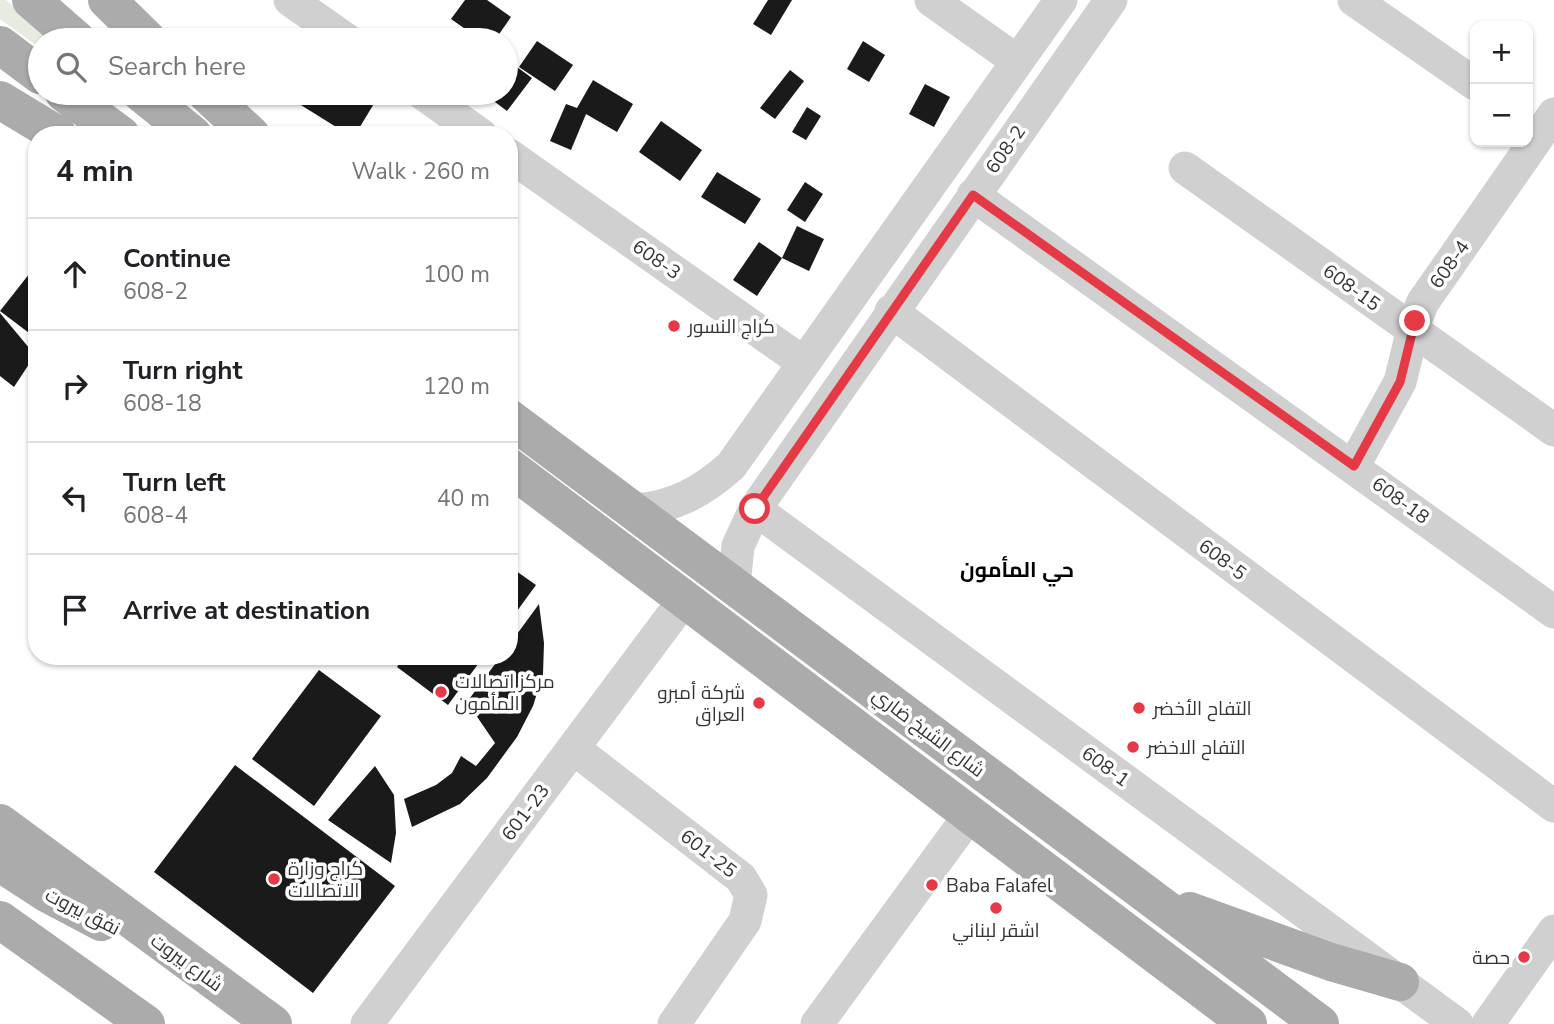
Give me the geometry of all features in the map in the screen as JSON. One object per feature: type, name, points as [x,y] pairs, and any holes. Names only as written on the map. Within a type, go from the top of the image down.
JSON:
[{"type":"main road","points":[[32,0],[64,28]]},
{"type":"main road","points":[[107,0],[136,28]]},
{"type":"main road","points":[[0,45],[28,66]]},
{"type":"main road","points":[[0,100],[43,126]]},
{"type":"main road","points":[[80,105],[109,126]]},
{"type":"main road","points":[[156,105],[182,126]]},
{"type":"main road","points":[[219,105],[241,126]]},
{"type":"main road","points":[[0,118],[28,130]]},
{"type":"main road","name":"شارع الشيخ ضاري","points":[[524,428],[1320,1024]]},
{"type":"main road","points":[[518,474],[683,601],[1248,1024]]},
{"type":"main road","name":"شارع بيروت","points":[[0,823],[273,1024]]},
{"type":"main road","name":"نفق بيروت","points":[[0,863],[48,894],[118,930],[171,951]]},
{"type":"main road","points":[[1135,886],[1196,914],[1331,962],[1400,982]]},
{"type":"main road","points":[[0,920],[146,1024]]},
{"type":"street","points":[[290,0],[330,28]]},
{"type":"street","points":[[931,0],[1017,61]]},
{"type":"street","name":"608-2","points":[[634,510],[655,509],[676,502],[723,473],[1061,0]]},
{"type":"street","name":"608-2","points":[[734,585],[738,546],[755,509],[1111,0]]},
{"type":"street","points":[[1354,0],[1470,81]]},
{"type":"street","points":[[439,105],[468,126]]},
{"type":"street","name":"608-4","points":[[1354,466],[1400,382],[1423,302],[1545,126]]},
{"type":"street","name":"608-3","points":[[518,161],[804,363]]},
{"type":"street","name":"608-15","points":[[1185,168],[1554,430]]},
{"type":"street","name":"608-18","points":[[973,195],[1554,612]]},
{"type":"street","name":"608-5","points":[[842,310],[883,324],[1554,806]]},
{"type":"street","name":"608-1","points":[[755,509],[1457,1024]]},
{"type":"street","name":"601-23","points":[[367,1024],[683,601]]},
{"type":"street","name":"601-25","points":[[573,748],[741,878],[751,895],[745,921],[674,1024]]},
{"type":"street","points":[[817,1024],[969,816]]},
{"type":"street","points":[[1488,1024],[1554,931]]},
{"type":"shaded area","points":[[0,0],[6,0],[37,28],[28,28],[28,39],[0,19]]},
{"type":"building","points":[[465,0],[487,0],[511,17],[503,28],[464,28],[451,19]]},
{"type":"building","points":[[768,0],[792,0],[771,35],[753,24]]},
{"type":"building","points":[[537,41],[573,65],[555,91],[519,67]]},
{"type":"building","points":[[863,41],[885,55],[869,82],[847,69]]},
{"type":"building","points":[[518,68],[532,78],[518,96]]},
{"type":"building","points":[[790,70],[804,81],[775,119],[760,108]]},
{"type":"building","points":[[593,80],[633,104],[617,132],[586,114],[571,150],[550,141],[566,104],[577,108]]},
{"type":"building","points":[[925,84],[950,97],[934,127],[909,114]]},
{"type":"building","points":[[301,105],[373,105],[360,126],[335,126]]},
{"type":"building","points":[[499,105],[512,105],[507,111]]},
{"type":"building","points":[[807,107],[821,116],[806,140],[792,132]]},
{"type":"building","points":[[661,121],[702,150],[680,181],[639,152]]},
{"type":"building","points":[[717,172],[761,199],[745,224],[701,197]]},
{"type":"building","points":[[805,182],[823,194],[805,222],[787,210]]},
{"type":"building","points":[[797,226],[824,239],[809,271],[782,258]]},
{"type":"building","points":[[759,242],[782,258],[757,296],[733,280]]},
{"type":"building","points":[[28,275],[28,332],[0,311]]},
{"type":"building","points":[[0,313],[28,347],[28,366],[14,387],[0,376]]},
{"type":"building","points":[[518,572],[536,585],[518,610]]},
{"type":"building","points":[[539,604],[544,643],[543,674],[533,706],[517,737],[487,778],[460,804],[412,827],[404,799],[436,785],[452,773],[461,756],[476,766],[495,743],[467,702],[494,665],[518,665],[518,633]]},
{"type":"building","points":[[398,665],[477,665],[448,705],[397,667]]},
{"type":"building","points":[[319,670],[381,716],[314,806],[252,759]]},
{"type":"building","name":"كراج وزارة الاتصالات","points":[[235,765],[395,886],[313,993],[154,872]]},
{"type":"building","points":[[375,766],[394,795],[396,833],[391,863],[328,820]]},
{"type":"place","name":"كراج النسور","points":[[674,326]]},
{"type":"place","name":"مركز اتصالات المأمون","points":[[441,692]]},
{"type":"place","name":"شركة أمبرو العراق","points":[[759,703]]},
{"type":"place","name":"التفاح الأخضر","points":[[1139,708]]},
{"type":"place","name":"التفاح الاخضر","points":[[1133,747]]},
{"type":"place","name":"كراج وزارة الاتصالات","points":[[274,879]]},
{"type":"place","name":"Baba Falafel","points":[[932,885]]},
{"type":"place","name":"اشقر لبناني","points":[[996,908]]},
{"type":"place","name":"حصة","points":[[1524,957]]},
{"type":"district","name":"حي المأمون","points":[[1017,570]]},
{"type":"route","points":[[755,509],[973,195],[1354,466],[1400,382],[1409,357],[1415,321]]}]
